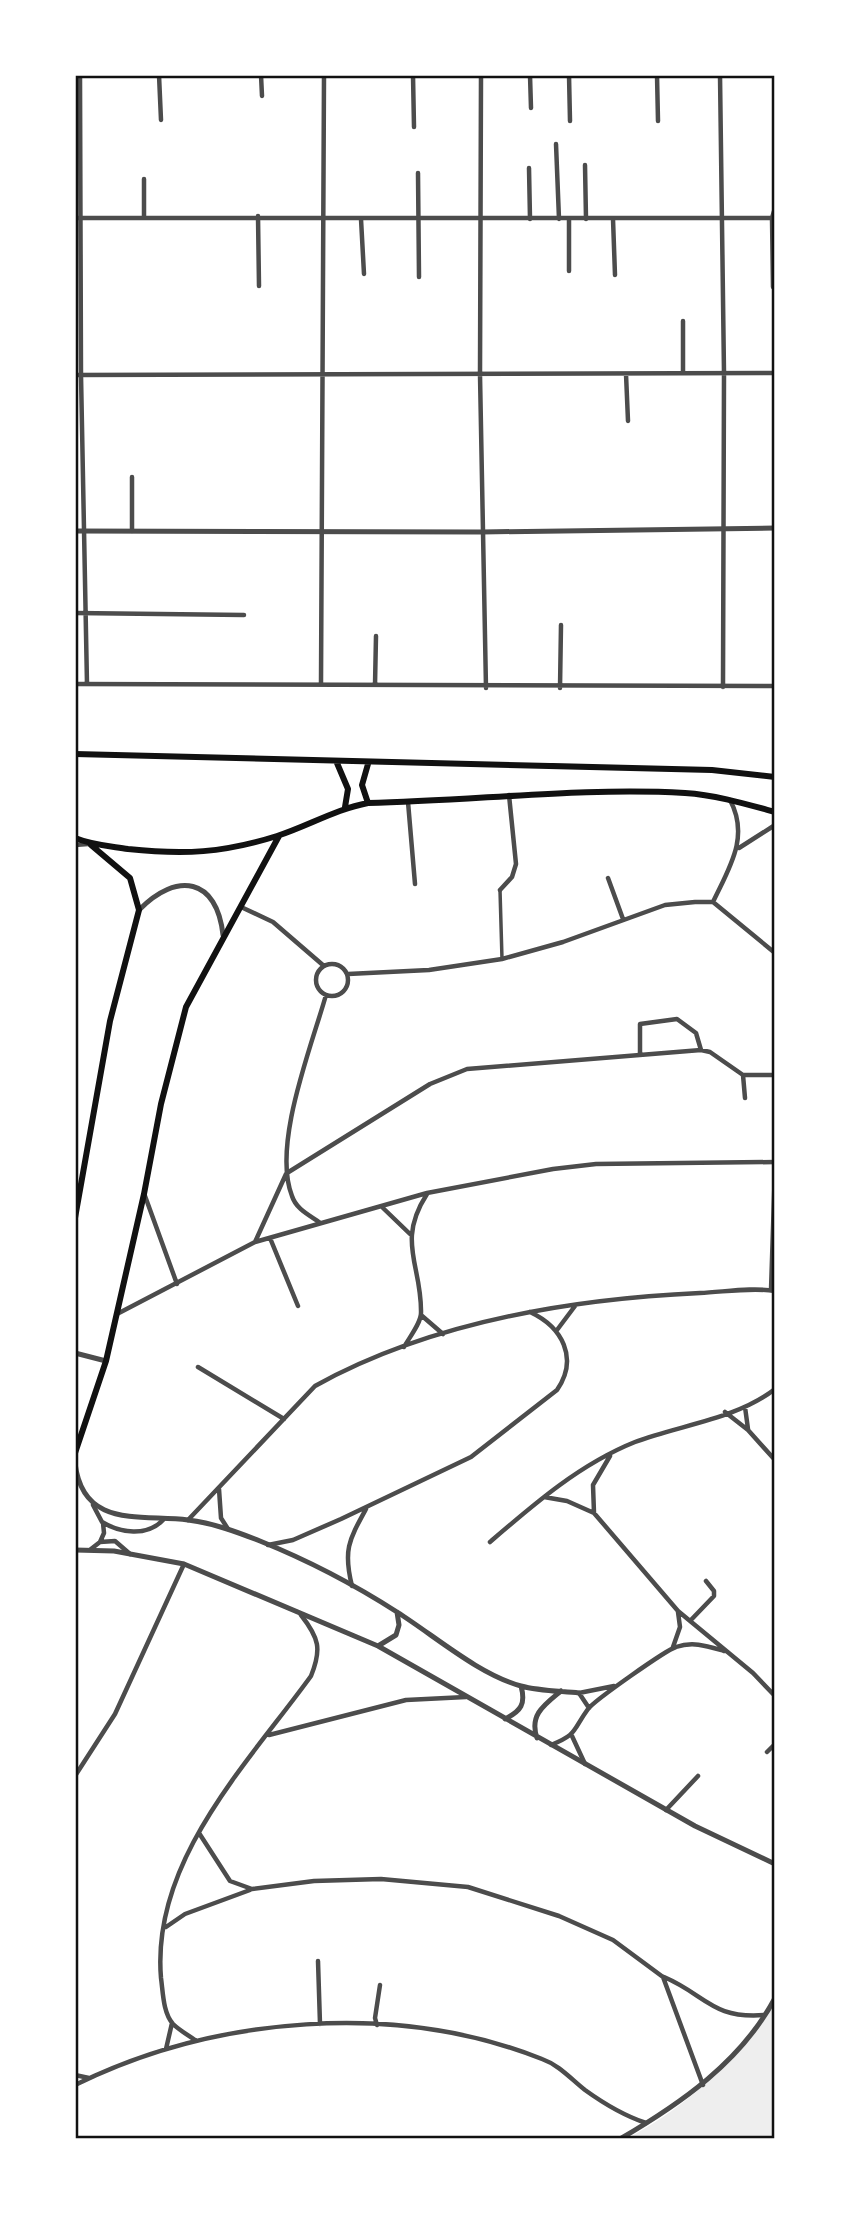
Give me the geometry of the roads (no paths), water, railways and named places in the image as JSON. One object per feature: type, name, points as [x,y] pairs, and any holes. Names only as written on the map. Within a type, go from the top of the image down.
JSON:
[{"type":"main road","points":[[75,754],[368,764],[712,769],[775,777]]},
{"type":"main road","points":[[337,763],[348,789],[345,807]]},
{"type":"main road","points":[[368,764],[362,785],[368,803]]},
{"type":"main road","points":[[75,838],[90,844],[177,854],[201,854],[279,836],[345,807],[368,803],[509,795],[686,793],[730,800],[775,813]]},
{"type":"main road","points":[[75,1452],[106,1360],[144,1194],[161,1104],[186,1007],[279,836]]},
{"type":"main road","points":[[75,1218],[110,1021],[139,910],[130,878],[90,844]]},
{"type":"street","points":[[80,75],[78,375],[87,684]]},
{"type":"street","points":[[159,75],[161,120]]},
{"type":"street","points":[[261,75],[262,96]]},
{"type":"street","points":[[321,684],[324,75]]},
{"type":"street","points":[[413,75],[414,127]]},
{"type":"street","points":[[481,75],[483,219],[480,375],[486,688]]},
{"type":"street","points":[[530,75],[531,108]]},
{"type":"street","points":[[569,75],[570,121]]},
{"type":"street","points":[[657,75],[658,121]]},
{"type":"street","points":[[719,75],[724,373],[723,687]]},
{"type":"street","points":[[556,144],[559,219]]},
{"type":"street","points":[[585,164],[586,219]]},
{"type":"street","points":[[529,168],[530,219]]},
{"type":"street","points":[[418,173],[419,277]]},
{"type":"street","points":[[144,180],[144,217]]},
{"type":"street","points":[[772,287],[775,208]]},
{"type":"street","points":[[258,216],[259,286]]},
{"type":"street","points":[[78,218],[773,218]]},
{"type":"street","points":[[361,219],[364,274]]},
{"type":"street","points":[[569,219],[569,271]]},
{"type":"street","points":[[613,219],[615,275]]},
{"type":"street","points":[[683,321],[683,373]]},
{"type":"street","points":[[78,375],[775,373]]},
{"type":"street","points":[[626,374],[628,421]]},
{"type":"street","points":[[132,477],[132,531]]},
{"type":"street","points":[[75,531],[482,532],[775,528]]},
{"type":"street","points":[[75,614],[244,615]]},
{"type":"street","points":[[560,688],[561,625]]},
{"type":"street","points":[[375,685],[376,636]]},
{"type":"street","points":[[75,684],[321,684],[486,688],[775,687]]},
{"type":"street","points":[[502,959],[500,890],[512,877],[516,864],[509,795]]},
{"type":"street","points":[[713,902],[738,849],[738,821],[730,800]]},
{"type":"street","points":[[408,802],[415,884]]},
{"type":"street","points":[[738,849],[775,825]]},
{"type":"street","points":[[75,845],[90,844]]},
{"type":"street","points":[[608,878],[623,919]]},
{"type":"street","points":[[139,910],[154,895],[173,885],[192,886],[212,897],[221,914],[223,935]]},
{"type":"street","points":[[348,974],[429,970],[502,959],[563,942],[665,905],[713,902],[775,953]]},
{"type":"street","points":[[241,907],[273,922],[324,966]]},
{"type":"street","points":[[338,964],[348,974],[349,983],[344,992],[335,996],[326,995],[317,984],[319,971],[324,966],[338,964]]},
{"type":"street","points":[[320,1222],[297,1205],[287,1173],[286,1141],[326,995]]},
{"type":"street","points":[[640,1055],[640,1024],[677,1019],[696,1033],[701,1050]]},
{"type":"street","points":[[255,1242],[287,1173],[430,1084],[457,1073],[701,1050],[710,1052],[743,1075],[775,1075]]},
{"type":"street","points":[[743,1075],[745,1098]]},
{"type":"street","points":[[117,1314],[255,1242],[320,1222],[383,1208],[427,1193],[553,1169],[596,1164],[775,1165],[773,1291],[644,1296],[530,1312],[443,1334],[337,1374],[315,1386],[188,1520]]},
{"type":"street","points":[[403,1349],[421,1315],[410,1235],[419,1206],[427,1193]]},
{"type":"street","points":[[144,1194],[177,1284]]},
{"type":"street","points":[[383,1208],[410,1235]]},
{"type":"street","points":[[270,1238],[298,1307]]},
{"type":"street","points":[[557,1330],[575,1306]]},
{"type":"street","points":[[268,1545],[293,1540],[471,1457],[557,1390],[565,1378],[568,1361],[565,1344],[557,1330],[530,1312]]},
{"type":"street","points":[[421,1315],[443,1334]]},
{"type":"street","points":[[75,1353],[106,1360]]},
{"type":"street","points":[[198,1367],[284,1419]]},
{"type":"street","points":[[490,1542],[543,1496],[613,1452],[745,1406],[775,1389]]},
{"type":"street","points":[[745,1406],[748,1430]]},
{"type":"street","points":[[725,1412],[748,1430],[775,1460]]},
{"type":"street","points":[[594,1513],[593,1485],[613,1452]]},
{"type":"street","points":[[75,1463],[77,1476],[102,1522],[104,1532],[100,1542],[91,1549]]},
{"type":"street","points":[[219,1488],[220,1518],[228,1529]]},
{"type":"street","points":[[543,1496],[567,1501],[594,1513],[678,1611],[728,1652],[775,1696]]},
{"type":"street","points":[[93,1505],[112,1514],[188,1520],[228,1529],[268,1545],[352,1586],[397,1612],[455,1652],[521,1686],[579,1693],[615,1686]]},
{"type":"street","points":[[352,1586],[347,1565],[348,1543],[366,1508]]},
{"type":"street","points":[[102,1522],[128,1532],[149,1530],[163,1520]]},
{"type":"street","points":[[121,1545],[122,1537],[128,1532]]},
{"type":"street","points":[[100,1542],[115,1541],[131,1555]]},
{"type":"street","points":[[75,1550],[91,1549],[184,1564],[378,1646],[585,1766],[775,1864]]},
{"type":"street","points":[[75,1776],[115,1714],[184,1564]]},
{"type":"street","points":[[690,1621],[714,1596],[714,1591],[706,1581]]},
{"type":"street","points":[[166,2049],[172,2023],[163,1999],[160,1959],[174,1888],[199,1833],[229,1785],[311,1676],[319,1656],[314,1632],[298,1611]]},
{"type":"street","points":[[673,1647],[680,1627],[678,1611]]},
{"type":"street","points":[[378,1646],[396,1635],[399,1625],[397,1612]]},
{"type":"street","points":[[551,1745],[572,1736],[589,1708],[615,1686],[673,1647],[694,1644],[728,1652]]},
{"type":"street","points":[[505,1719],[522,1707],[524,1698],[521,1686]]},
{"type":"street","points":[[537,1738],[533,1726],[535,1717],[543,1706],[561,1691]]},
{"type":"street","points":[[579,1693],[589,1708]]},
{"type":"street","points":[[269,1735],[406,1700],[467,1697]]},
{"type":"street","points":[[572,1736],[585,1766]]},
{"type":"street","points":[[767,1752],[775,1744]]},
{"type":"street","points":[[666,1810],[698,1776]]},
{"type":"street","points":[[199,1833],[230,1881],[252,1889]]},
{"type":"street","points":[[165,1928],[186,1914],[252,1889],[314,1881],[381,1879],[468,1887],[559,1916],[613,1940],[663,1977],[687,1988],[712,2008],[734,2016],[764,2015]]},
{"type":"street","points":[[318,1961],[320,2024]]},
{"type":"street","points":[[663,1977],[703,2085]]},
{"type":"street","points":[[377,2025],[375,2018],[380,1985]]},
{"type":"street","points":[[620,2139],[703,2085],[739,2049],[775,1998]]},
{"type":"street","points":[[172,2023],[196,2040]]},
{"type":"street","points":[[75,2085],[196,2040],[254,2030],[320,2024],[377,2025],[448,2032],[509,2046],[548,2061],[609,2105],[647,2123]]},
{"type":"street","points":[[75,2075],[89,2078]]}]
